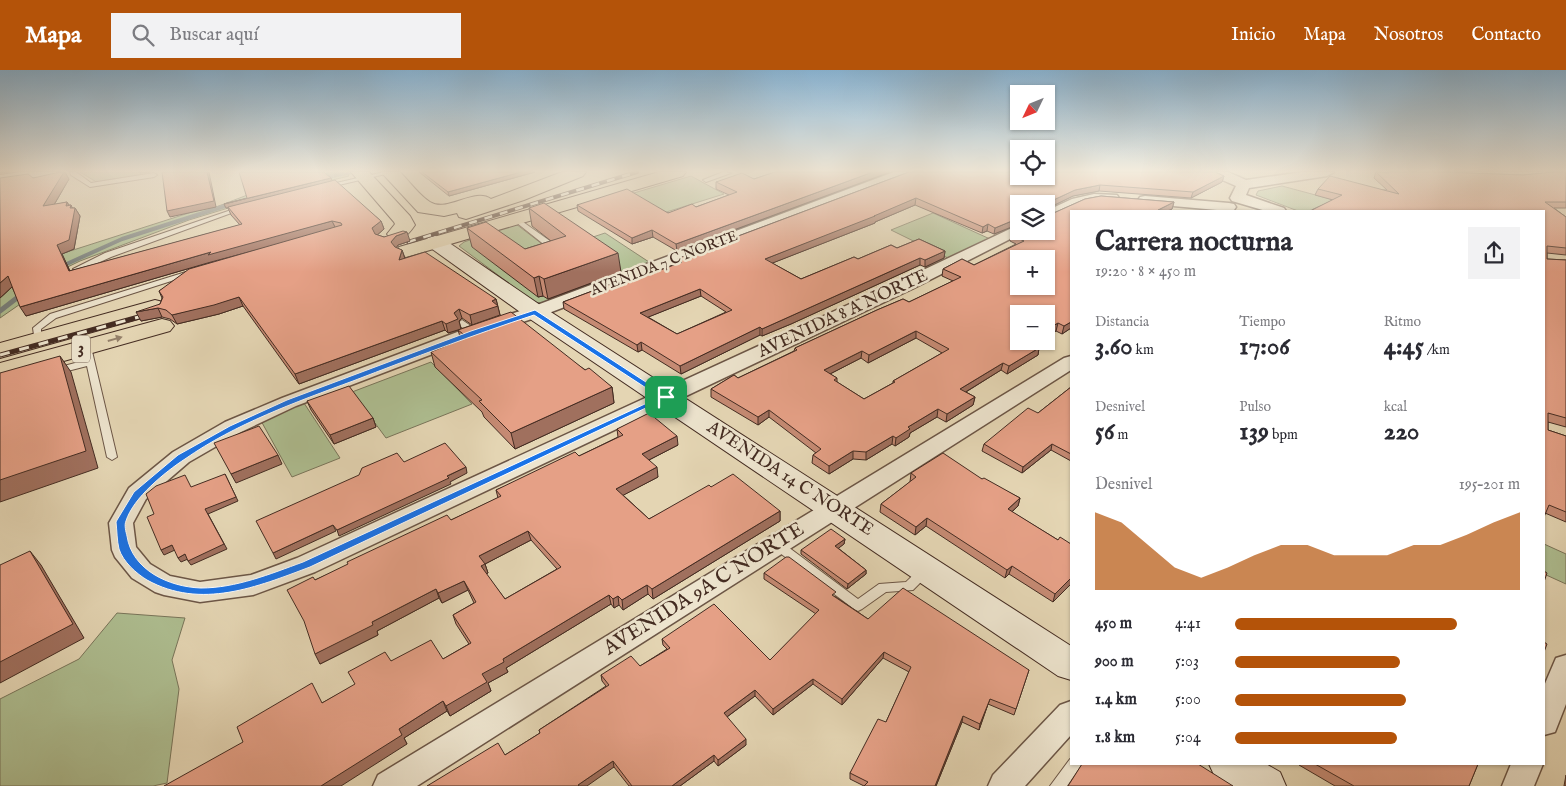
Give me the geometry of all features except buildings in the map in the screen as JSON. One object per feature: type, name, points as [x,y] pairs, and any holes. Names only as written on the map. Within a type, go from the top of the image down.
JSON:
[{"type":"main road","points":[[390,205],[405,225],[396,241]]},
{"type":"main road","points":[[422,205],[434,210],[468,205]]},
{"type":"main road","points":[[396,241],[491,205]]},
{"type":"main road","points":[[396,241],[435,242],[558,205]]},
{"type":"main road","name":"3","points":[[0,351],[38,340],[159,316],[88,354],[0,371]]},
{"type":"street","name":"AVENIDA 7 C NORTE","points":[[468,328],[535,312],[817,205]]},
{"type":"street","points":[[1055,212],[1068,205]]},
{"type":"street","points":[[1257,205],[1274,210]]},
{"type":"street","name":"AVENIDA 8 A NORTE","points":[[468,328],[233,427],[181,457],[137,494],[120,522],[124,550],[140,572],[164,585],[200,592],[253,585],[306,565],[908,284],[1010,234]]},
{"type":"street","name":"AVENIDA 14 C NORTE","points":[[435,242],[535,312],[1070,664]]},
{"type":"street","name":"AVENIDA 9A C NORTE","points":[[388,786],[1070,363]]},
{"type":"street","points":[[1545,720],[1566,668]]},
{"type":"street","points":[[1004,786],[1070,715]]},
{"type":"street","points":[[1231,765],[1266,786]]},
{"type":"street","points":[[1518,786],[1527,765]]},
{"type":"lane","points":[[77,270],[108,255],[248,207]]},
{"type":"lane","points":[[514,218],[554,248]]},
{"type":"lane","points":[[38,340],[36,328],[53,316],[133,290],[199,272]]},
{"type":"lane","points":[[45,374],[88,354],[112,457]]},
{"type":"lane","points":[[776,544],[858,606],[883,588],[908,587],[927,570]]},
{"type":"lane","points":[[1058,786],[1074,765]]},
{"type":"green space","points":[[237,205],[189,220],[80,261],[51,275],[26,300],[0,318],[0,298],[47,255],[67,252],[195,211]]},
{"type":"green space","points":[[645,205],[687,205],[660,214]]},
{"type":"green space","points":[[1283,205],[1322,205],[1311,210],[1295,210]]},
{"type":"green space","points":[[933,213],[990,239],[950,259],[891,230]]},
{"type":"green space","points":[[516,224],[597,286],[546,304],[534,302],[459,246],[464,242]]},
{"type":"green space","points":[[605,233],[649,262],[622,272],[578,242]]},
{"type":"green space","points":[[431,362],[472,404],[386,438],[352,392]]},
{"type":"green space","points":[[304,403],[340,458],[292,477],[260,419]]},
{"type":"green space","points":[[1545,544],[1566,554],[1566,584],[1545,574]]},
{"type":"green space","points":[[117,613],[185,618],[172,660],[179,689],[167,783],[153,786],[0,786],[0,699],[79,659]]},
{"type":"waterway","points":[[60,267],[122,239],[227,205]]},
{"type":"waterway","points":[[0,311],[22,294]]},
{"type":"railway","points":[[408,242],[528,205]]},
{"type":"railway","points":[[0,355],[146,315]]},
{"type":"route","points":[[535,312],[666,397],[306,565],[253,585],[200,592],[164,585],[140,572],[124,550],[120,522],[137,494],[181,457],[233,427],[289,402],[474,332],[535,312]]}]
